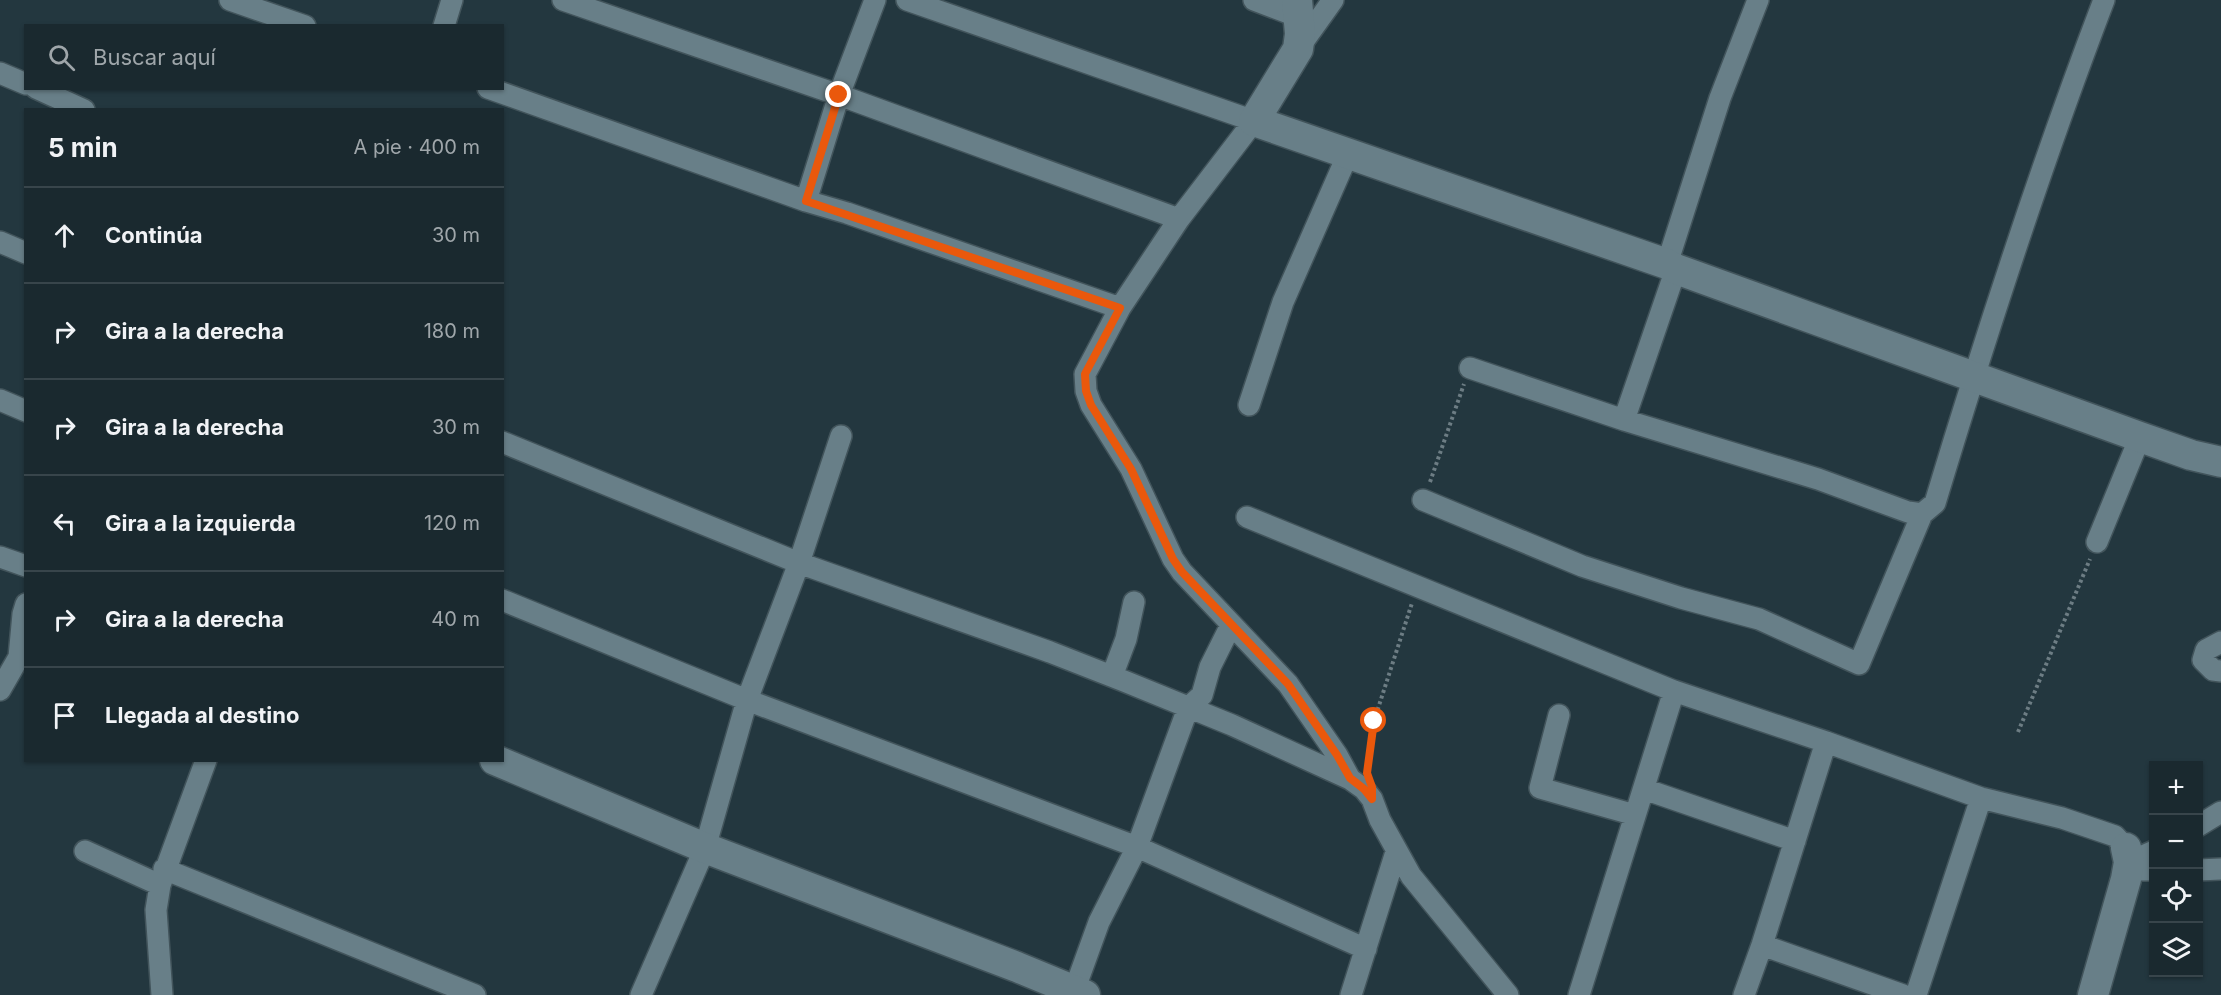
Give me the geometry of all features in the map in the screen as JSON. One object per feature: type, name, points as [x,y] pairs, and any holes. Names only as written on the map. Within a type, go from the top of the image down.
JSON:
[{"type":"street","points":[[230,0],[299,24]]},
{"type":"street","points":[[445,24],[452,0]]},
{"type":"street","points":[[563,0],[839,95],[1179,219]]},
{"type":"street","points":[[806,201],[839,95],[875,0]]},
{"type":"street","points":[[907,0],[1671,267],[2191,455],[2221,462]]},
{"type":"street","points":[[1254,0],[1298,8],[1298,49]]},
{"type":"street","points":[[1333,0],[1298,49],[1254,121],[1179,219],[1120,308],[1085,374],[1086,391],[1091,405],[1131,469],[1173,559],[1182,572],[1288,684],[1337,755],[1350,778]]},
{"type":"street","points":[[1624,420],[1720,98],[1758,0]]},
{"type":"street","points":[[1423,500],[1582,566],[1681,598],[1759,619],[1859,664],[1922,514],[1935,503],[1973,376],[2074,76],[2104,0]]},
{"type":"street","points":[[0,73],[24,83]]},
{"type":"street","points":[[40,90],[80,108]]},
{"type":"street","points":[[495,90],[806,201],[1120,308]]},
{"type":"street","points":[[1249,405],[1283,302],[1348,154]]},
{"type":"street","points":[[0,242],[24,252]]},
{"type":"street","points":[[1470,368],[1624,420],[1818,479],[1908,512],[1922,514]]},
{"type":"street","points":[[0,400],[24,410]]},
{"type":"street","points":[[640,995],[705,848],[747,700],[799,563],[842,436]]},
{"type":"street","points":[[2097,542],[2140,437]]},
{"type":"street","points":[[504,443],[799,563],[1112,676],[1232,725],[1350,778],[1372,799],[1396,852],[1411,876],[1508,995]]},
{"type":"street","points":[[1247,517],[1674,691],[1826,742],[1981,798],[2062,818],[2115,836],[2138,860],[2093,995]]},
{"type":"street","points":[[0,557],[24,565]]},
{"type":"street","points":[[504,601],[747,700],[1137,847],[1366,950]]},
{"type":"street","points":[[1112,676],[1126,639],[1134,602]]},
{"type":"street","points":[[0,690],[19,657],[24,619]]},
{"type":"street","points":[[500,762],[705,848],[1017,967],[1079,993],[1099,922],[1137,847],[1188,708],[1202,694],[1210,667],[1231,625]]},
{"type":"street","points":[[2221,642],[2206,650],[2203,660],[2213,670],[2221,671]]},
{"type":"street","points":[[1579,995],[1674,691]]},
{"type":"street","points":[[1559,716],[1540,788],[1635,815]]},
{"type":"street","points":[[1744,995],[1826,742]]},
{"type":"street","points":[[162,995],[156,910],[162,877],[205,762]]},
{"type":"street","points":[[1644,789],[1795,841]]},
{"type":"street","points":[[1916,995],[1981,798]]},
{"type":"street","points":[[2203,823],[2221,812]]},
{"type":"street","points":[[85,850],[476,995]]},
{"type":"street","points":[[1351,995],[1396,852]]},
{"type":"street","points":[[2203,870],[2221,869]]},
{"type":"street","points":[[1762,945],[1902,995]]},
{"type":"path","points":[[1423,500],[1470,368]]},
{"type":"path","points":[[2018,732],[2097,542]]},
{"type":"path","points":[[1372,799],[1372,787],[1367,773],[1374,721],[1418,587]]},
{"type":"route","points":[[839,95],[806,201],[847,213],[1120,308],[1085,374],[1086,391],[1091,405],[1131,469],[1173,559],[1182,572],[1288,684],[1337,755],[1350,778],[1372,799],[1372,787],[1367,773],[1374,721]]}]
